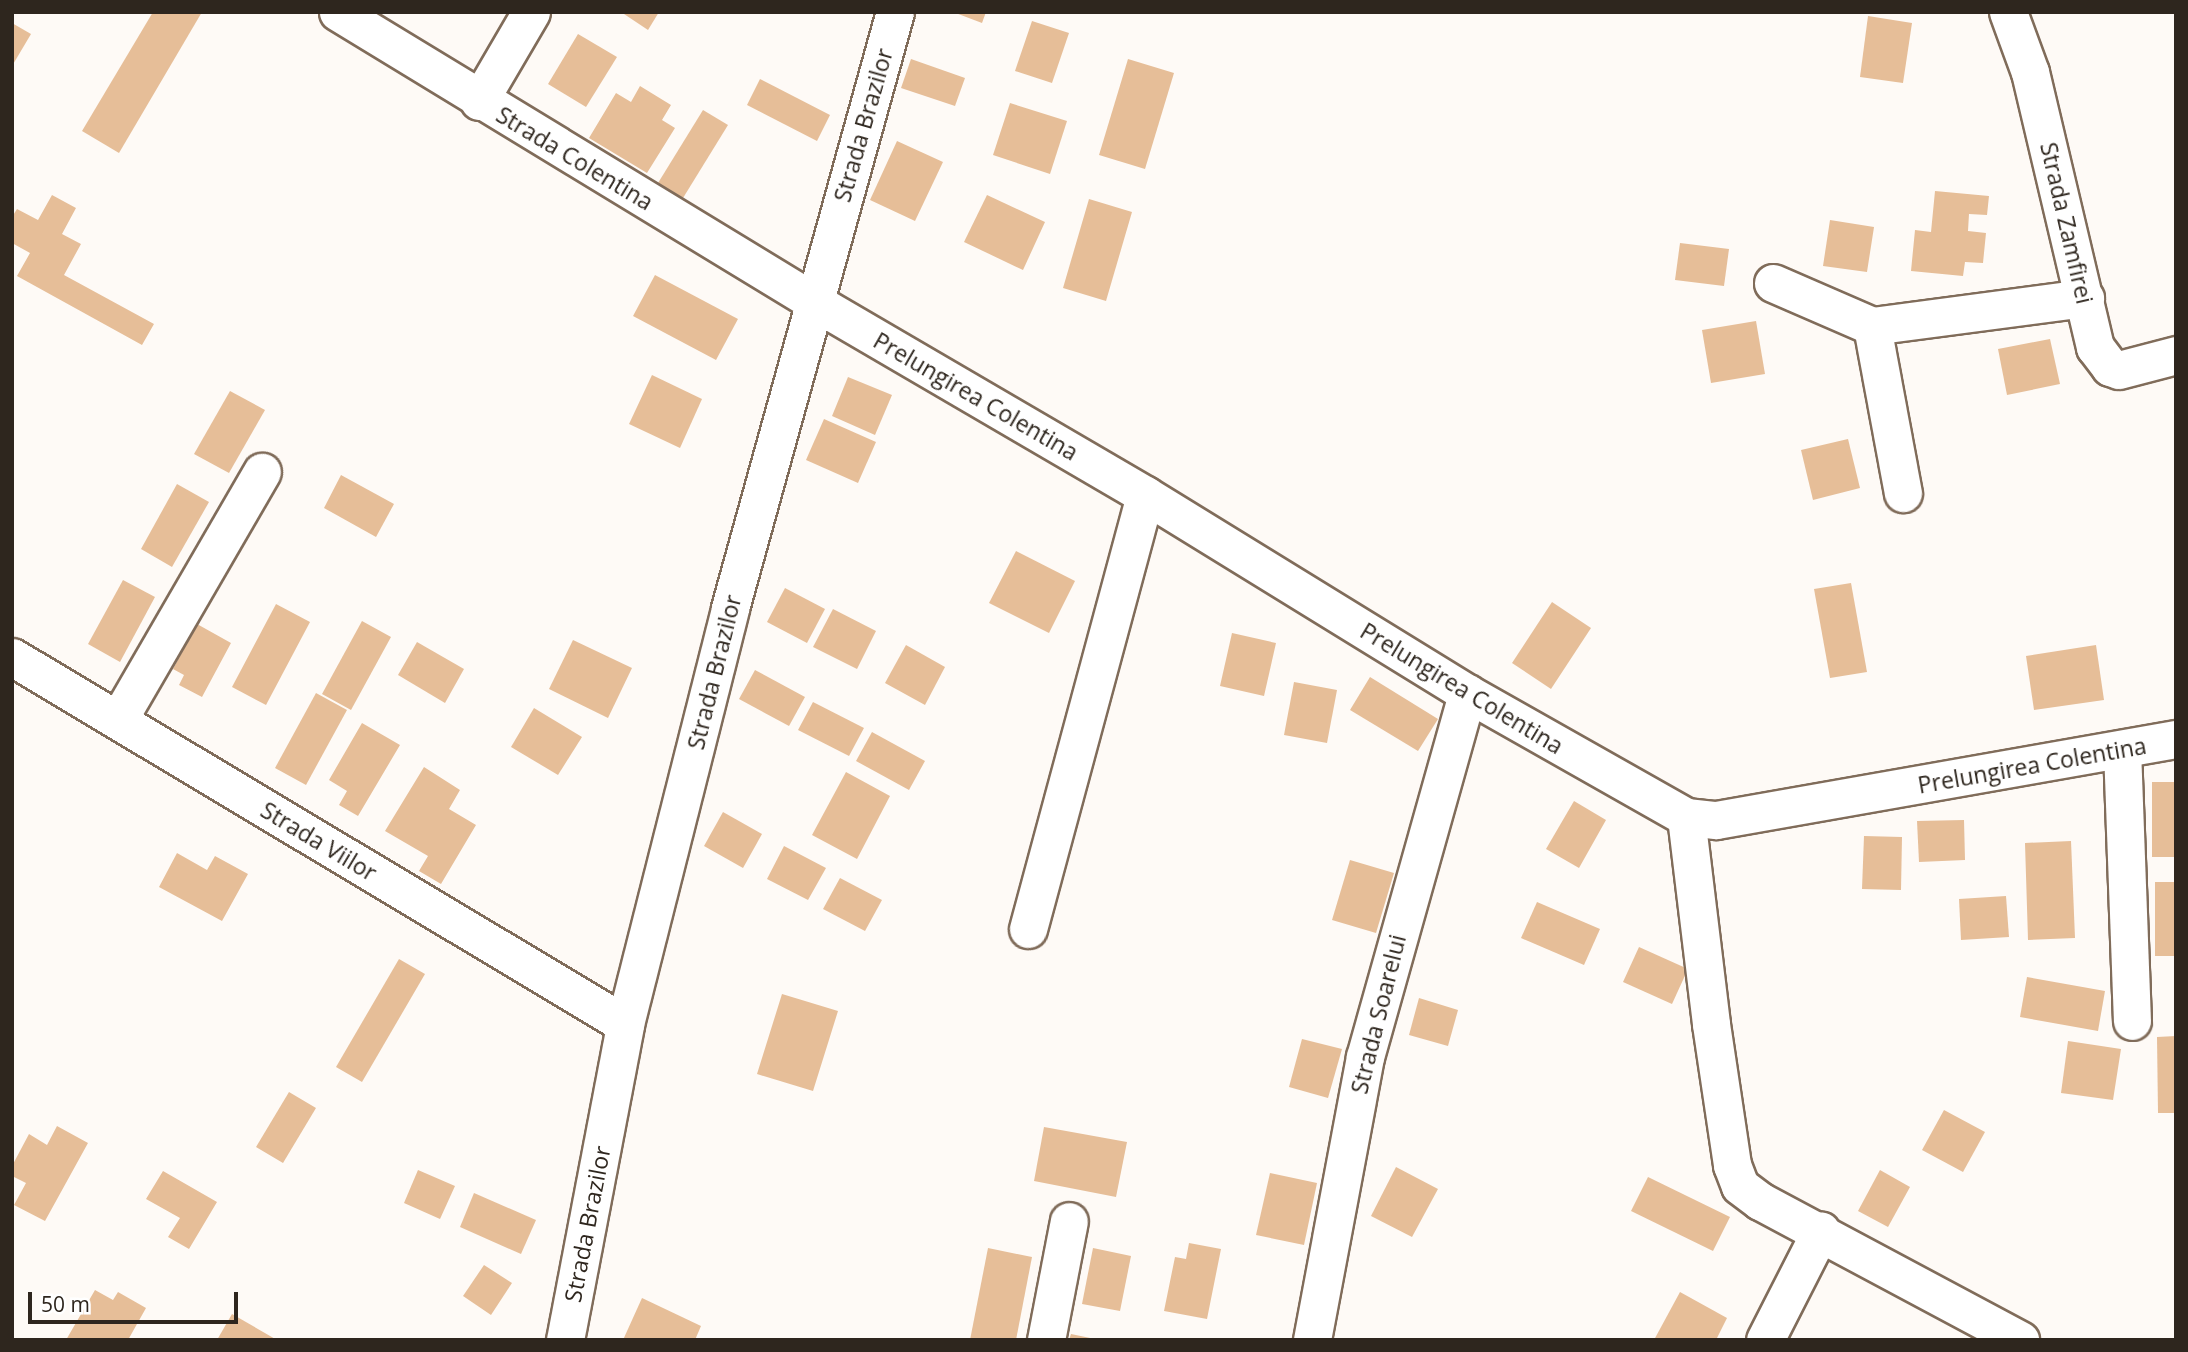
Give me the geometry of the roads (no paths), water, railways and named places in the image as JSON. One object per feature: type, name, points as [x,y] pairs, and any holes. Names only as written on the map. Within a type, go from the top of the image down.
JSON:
[{"type":"street","name":"Strada Colentina","points":[[338,12],[479,101],[813,301]]},
{"type":"street","points":[[479,101],[531,12]]},
{"type":"street","name":"Strada Brazilor","points":[[565,1340],[625,1024],[813,301],[895,12]]},
{"type":"street","name":"Strada Zamfirei","points":[[2008,12],[2030,72],[2095,347],[2110,366],[2119,370],[2176,355]]},
{"type":"street","points":[[1773,283],[1872,326],[2085,298]]},
{"type":"street","name":"Prelungirea Colentina","points":[[813,301],[1145,495],[1466,693],[1686,817],[1716,820],[2176,739]]},
{"type":"street","points":[[1872,326],[1903,493]]},
{"type":"street","points":[[118,720],[262,472]]},
{"type":"street","points":[[1028,929],[1145,495]]},
{"type":"street","name":"Strada Viilor","points":[[12,657],[625,1024]]},
{"type":"street","name":"Strada Soarelui","points":[[1312,1340],[1365,1057],[1466,693]]},
{"type":"street","points":[[2122,749],[2132,1021]]},
{"type":"street","points":[[1686,817],[1732,1165],[1740,1186],[1760,1202],[1821,1230],[2020,1340]]},
{"type":"street","points":[[1046,1340],[1069,1221]]},
{"type":"street","points":[[1765,1340],[1821,1230]]}]
